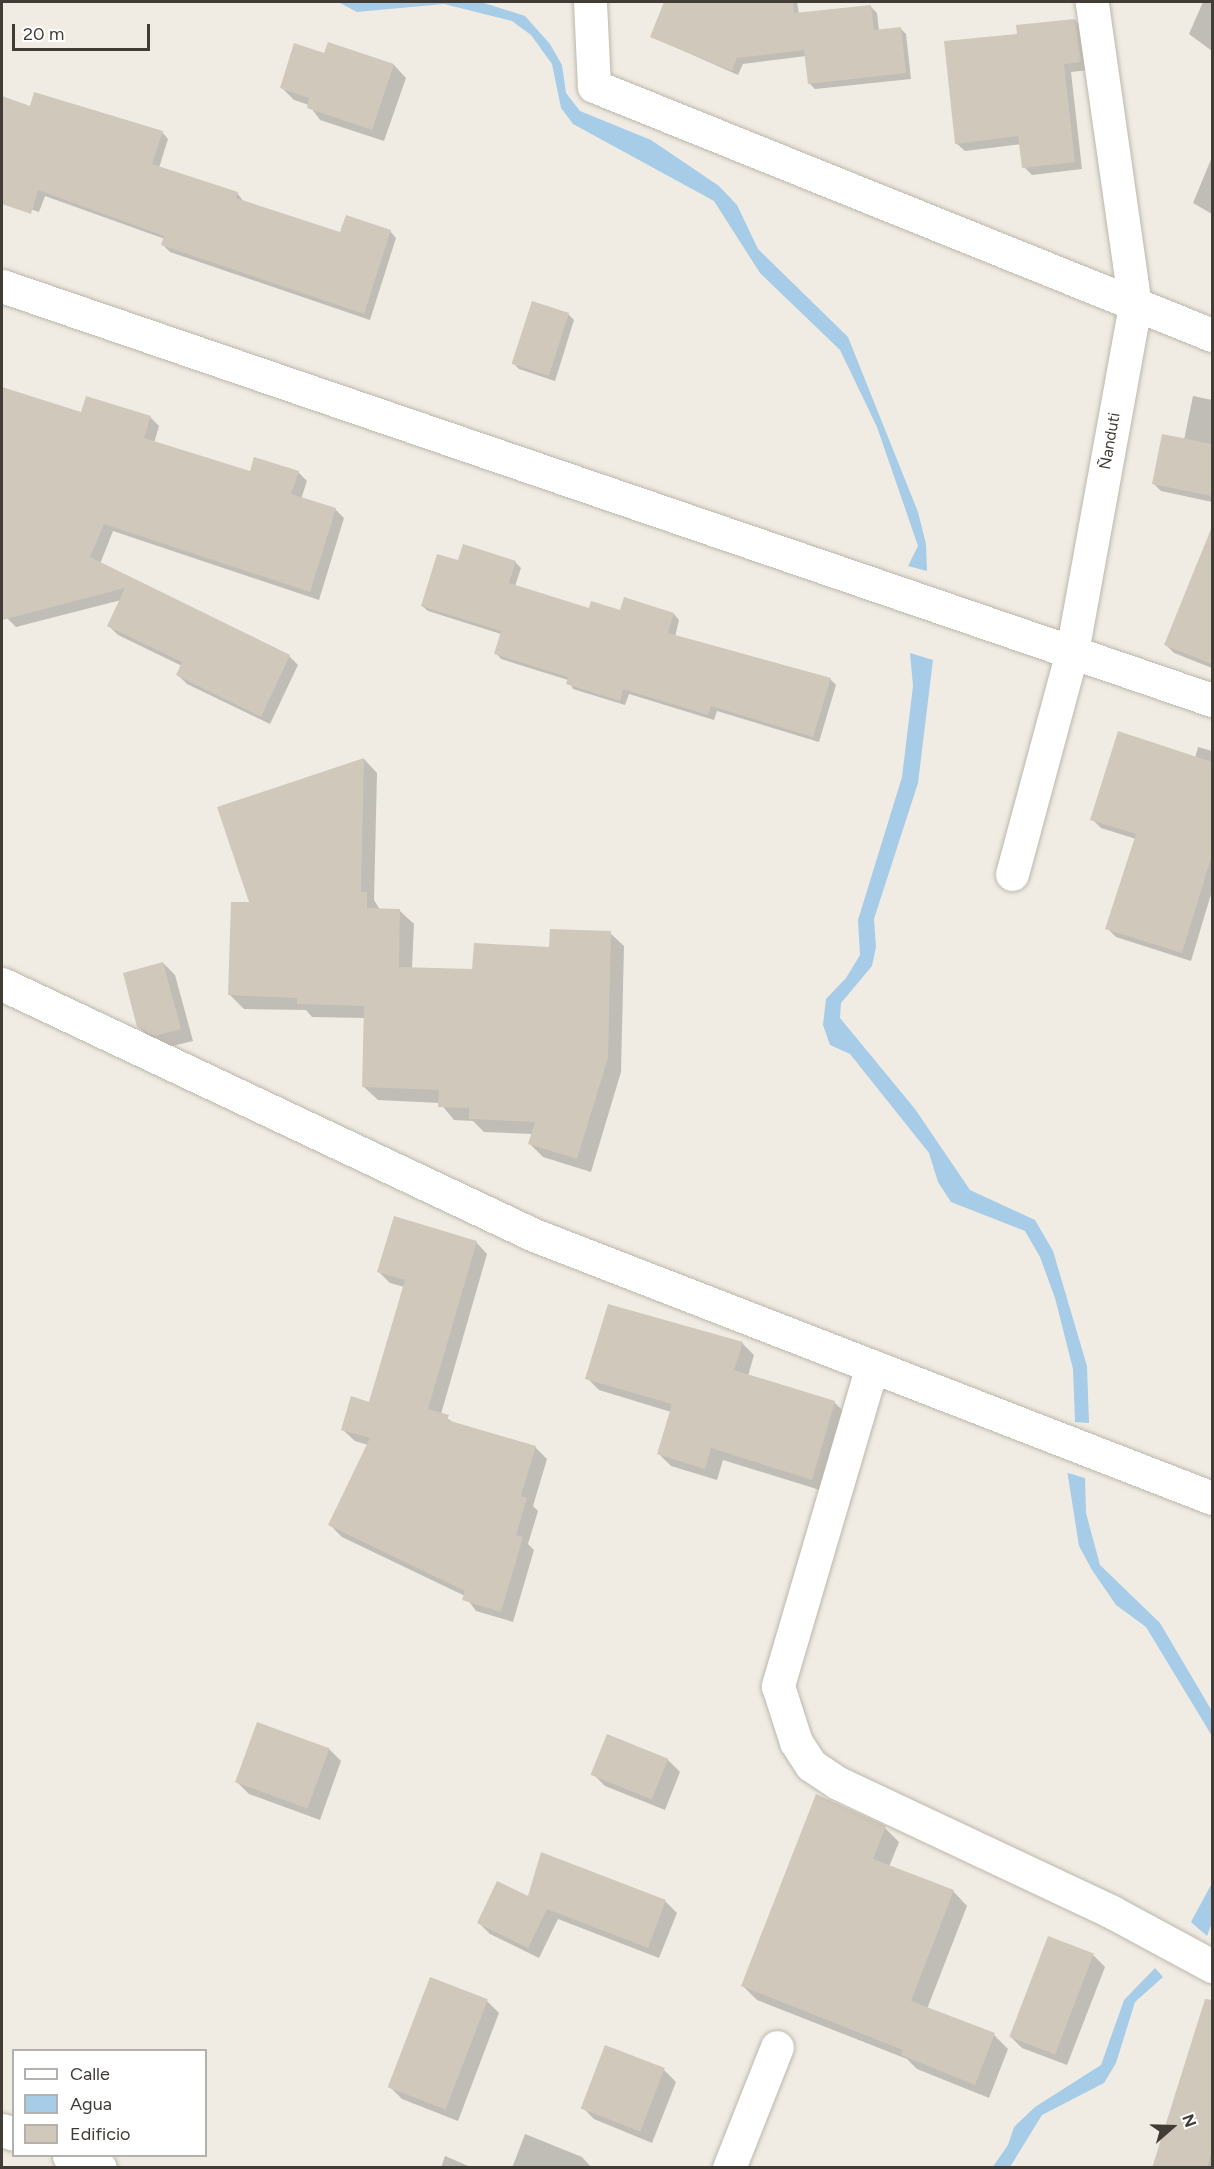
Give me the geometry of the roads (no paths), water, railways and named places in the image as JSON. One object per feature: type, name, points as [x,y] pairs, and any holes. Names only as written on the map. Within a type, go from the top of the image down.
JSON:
[{"type":"street","points":[[590,2],[594,86],[1135,306],[1212,335]]},
{"type":"street","name":"Ñanduti","points":[[1012,874],[1072,652],[1135,306],[1092,2]]},
{"type":"street","points":[[2,286],[1212,700]]},
{"type":"street","points":[[2,984],[534,1235],[1212,1498]]},
{"type":"street","points":[[872,1366],[778,1686],[796,1742],[812,1764],[838,1783],[1112,1912],[1212,1966]]},
{"type":"street","points":[[729,2168],[777,2047]]},
{"type":"street","points":[[72,2157],[100,2168]]},
{"type":"water","points":[[338,2],[481,2],[525,16],[550,44],[562,65],[566,93],[580,111],[651,140],[719,186],[737,205],[758,249],[848,337],[918,512],[926,544],[927,571],[908,566],[918,546],[877,427],[840,350],[760,273],[714,201],[573,124],[561,108],[552,64],[531,35],[512,21],[444,4],[357,12]]},
{"type":"water","points":[[910,653],[933,660],[918,783],[874,919],[876,947],[872,966],[841,1003],[840,1018],[915,1109],[970,1190],[1035,1220],[1053,1251],[1087,1366],[1089,1423],[1075,1422],[1073,1369],[1055,1298],[1040,1257],[1025,1231],[951,1202],[938,1182],[929,1153],[850,1054],[830,1045],[823,1025],[826,999],[846,978],[860,955],[858,920],[902,777],[913,686]]},
{"type":"water","points":[[1067,1470],[1085,1474],[1086,1513],[1100,1565],[1160,1623],[1212,1711],[1212,1736],[1146,1627],[1116,1605],[1092,1570],[1079,1546]]},
{"type":"water","points":[[1212,1883],[1212,1923],[1207,1936],[1191,1922]]},
{"type":"water","points":[[1155,1968],[1163,1977],[1135,2002],[1116,2063],[1104,2083],[1042,2115],[1010,2167],[992,2168],[1008,2145],[1014,2127],[1035,2107],[1101,2065],[1124,2000]]}]
